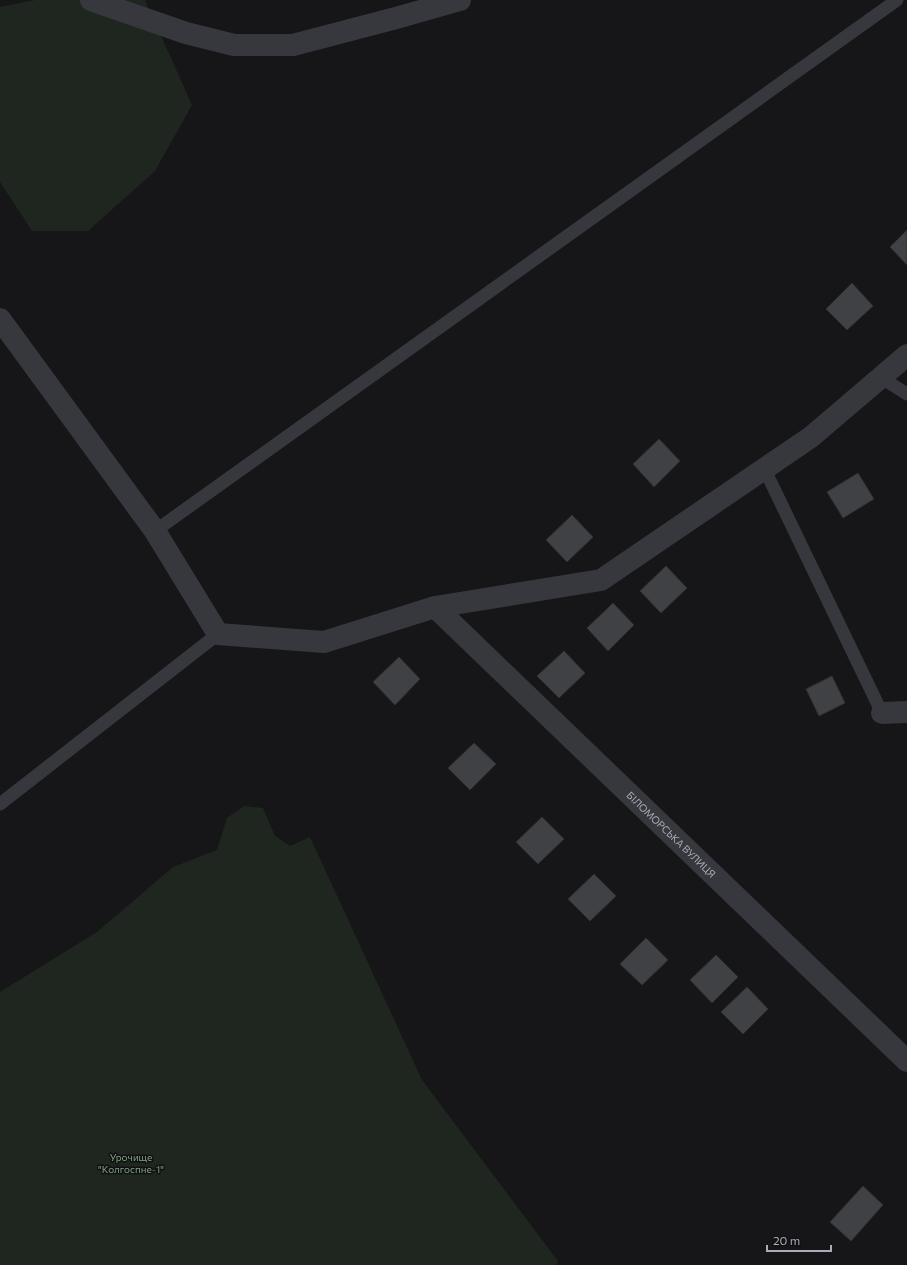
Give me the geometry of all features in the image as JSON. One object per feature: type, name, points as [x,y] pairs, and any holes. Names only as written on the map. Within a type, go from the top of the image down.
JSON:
[{"type":"street","points":[[91,0],[186,33],[234,45],[293,45],[460,0]]},
{"type":"street","points":[[0,319],[155,531],[218,634],[324,642],[435,607],[601,580],[811,437],[907,355]]},
{"type":"street","name":"БІЛОМОРСЬКА ВУЛИЦЯ","points":[[435,607],[907,1061]]},
{"type":"street","points":[[882,713],[907,712]]},
{"type":"lane","points":[[155,531],[897,0]]},
{"type":"lane","points":[[880,377],[907,394]]},
{"type":"lane","points":[[764,468],[882,713]]},
{"type":"lane","points":[[0,804],[218,634]]},
{"type":"green space","points":[[35,0],[145,0],[192,105],[155,171],[88,231],[32,231],[0,182],[0,7]]},
{"type":"green space","name":"Урочище \"Колгоспне-1\"","points":[[244,806],[263,808],[275,836],[290,846],[310,837],[422,1080],[558,1261],[557,1265],[0,1265],[0,992],[97,932],[173,867],[217,850],[227,818]]},
{"type":"building","points":[[907,230],[907,265],[890,247]]},
{"type":"building","points":[[852,283],[873,306],[847,330],[826,309]]},
{"type":"building","points":[[659,439],[680,461],[654,487],[633,464]]},
{"type":"building","points":[[858,473],[874,499],[843,518],[827,492]]},
{"type":"building","points":[[572,515],[593,537],[567,562],[546,540]]},
{"type":"building","points":[[666,566],[687,588],[661,613],[640,591]]},
{"type":"building","points":[[613,603],[634,625],[608,651],[587,628]]},
{"type":"building","points":[[564,651],[585,673],[559,698],[537,676]]},
{"type":"building","points":[[399,657],[420,679],[395,705],[373,682]]},
{"type":"building","points":[[832,676],[845,703],[819,716],[806,689]]},
{"type":"building","points":[[474,743],[496,764],[470,790],[448,768]]},
{"type":"building","points":[[542,817],[564,839],[538,864],[516,842]]},
{"type":"building","points":[[594,874],[616,896],[590,921],[568,899]]},
{"type":"building","points":[[646,938],[668,960],[642,985],[620,964]]},
{"type":"building","points":[[716,955],[738,977],[712,1003],[690,980]]},
{"type":"building","points":[[747,987],[768,1009],[743,1034],[721,1012]]},
{"type":"building","points":[[863,1186],[883,1205],[851,1241],[830,1222]]}]
